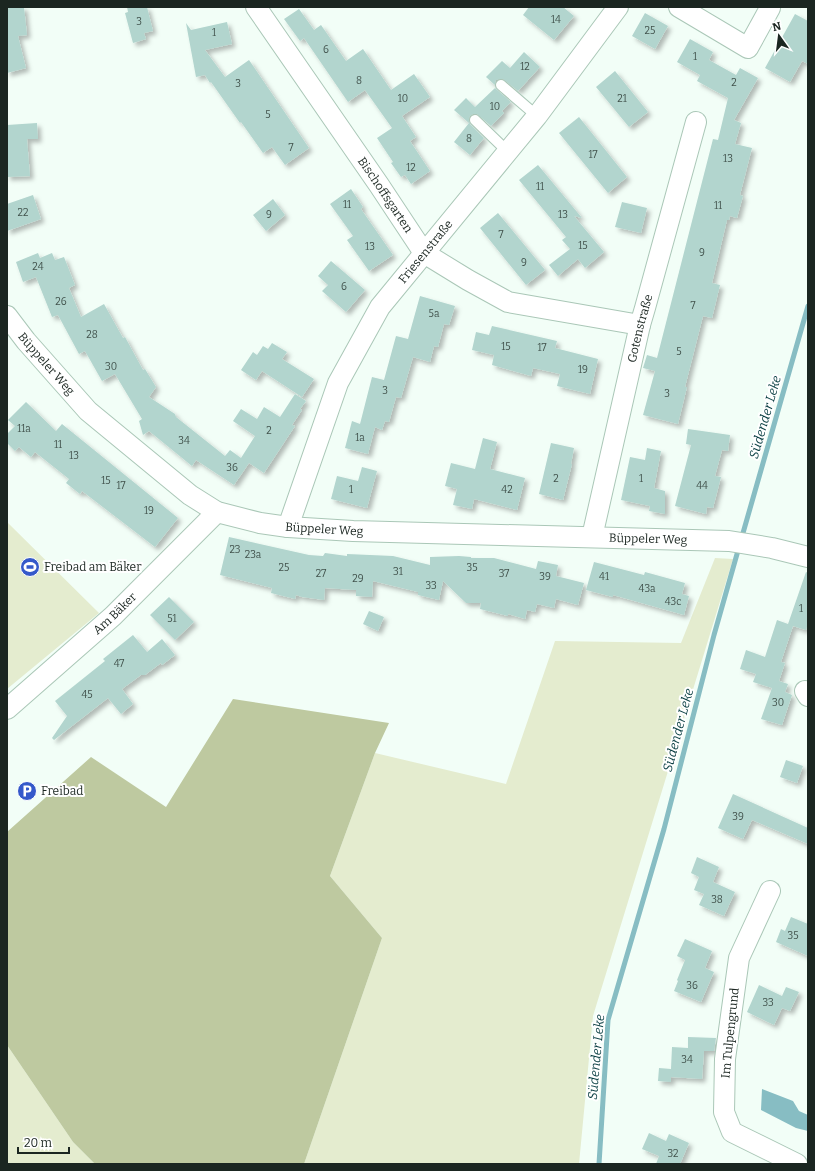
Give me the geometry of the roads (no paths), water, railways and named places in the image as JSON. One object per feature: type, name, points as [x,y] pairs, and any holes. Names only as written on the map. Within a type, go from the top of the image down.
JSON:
[{"type":"street","name":"Bischoffsgarten","points":[[256,7],[424,253],[508,302],[640,325]]},
{"type":"street","points":[[679,7],[748,48],[770,8]]},
{"type":"street","name":"Friesenstraße","points":[[288,527],[338,383],[380,307],[537,116],[615,8]]},
{"type":"street","name":"Gotenstraße","points":[[592,537],[640,325],[696,122]]},
{"type":"street","name":"Büppeler Weg","points":[[7,316],[26,341],[88,411],[190,495],[217,512],[260,523],[288,527],[353,531],[726,541],[758,545],[808,557]]},
{"type":"street","name":"Am Bäker","points":[[7,708],[113,616],[217,512]]},
{"type":"street","name":"Im Tulpengrund","points":[[770,891],[739,958],[725,1059],[724,1112],[732,1132],[798,1164]]},
{"type":"lane","points":[[501,85],[537,116]]},
{"type":"lane","points":[[475,120],[508,152]]},
{"type":"water","points":[[762,1089],[793,1101],[799,1111],[808,1115],[808,1131],[796,1128],[761,1110]]},
{"type":"waterway","name":"Südender Leke","points":[[741,540],[808,306]]},
{"type":"waterway","name":"Südender Leke","points":[[599,1164],[608,1020],[664,829],[714,635],[739,547]]},
{"type":"place","name":"Freibad am Bäker","points":[[30,567]]},
{"type":"place","name":"Freibad","points":[[27,791]]}]
